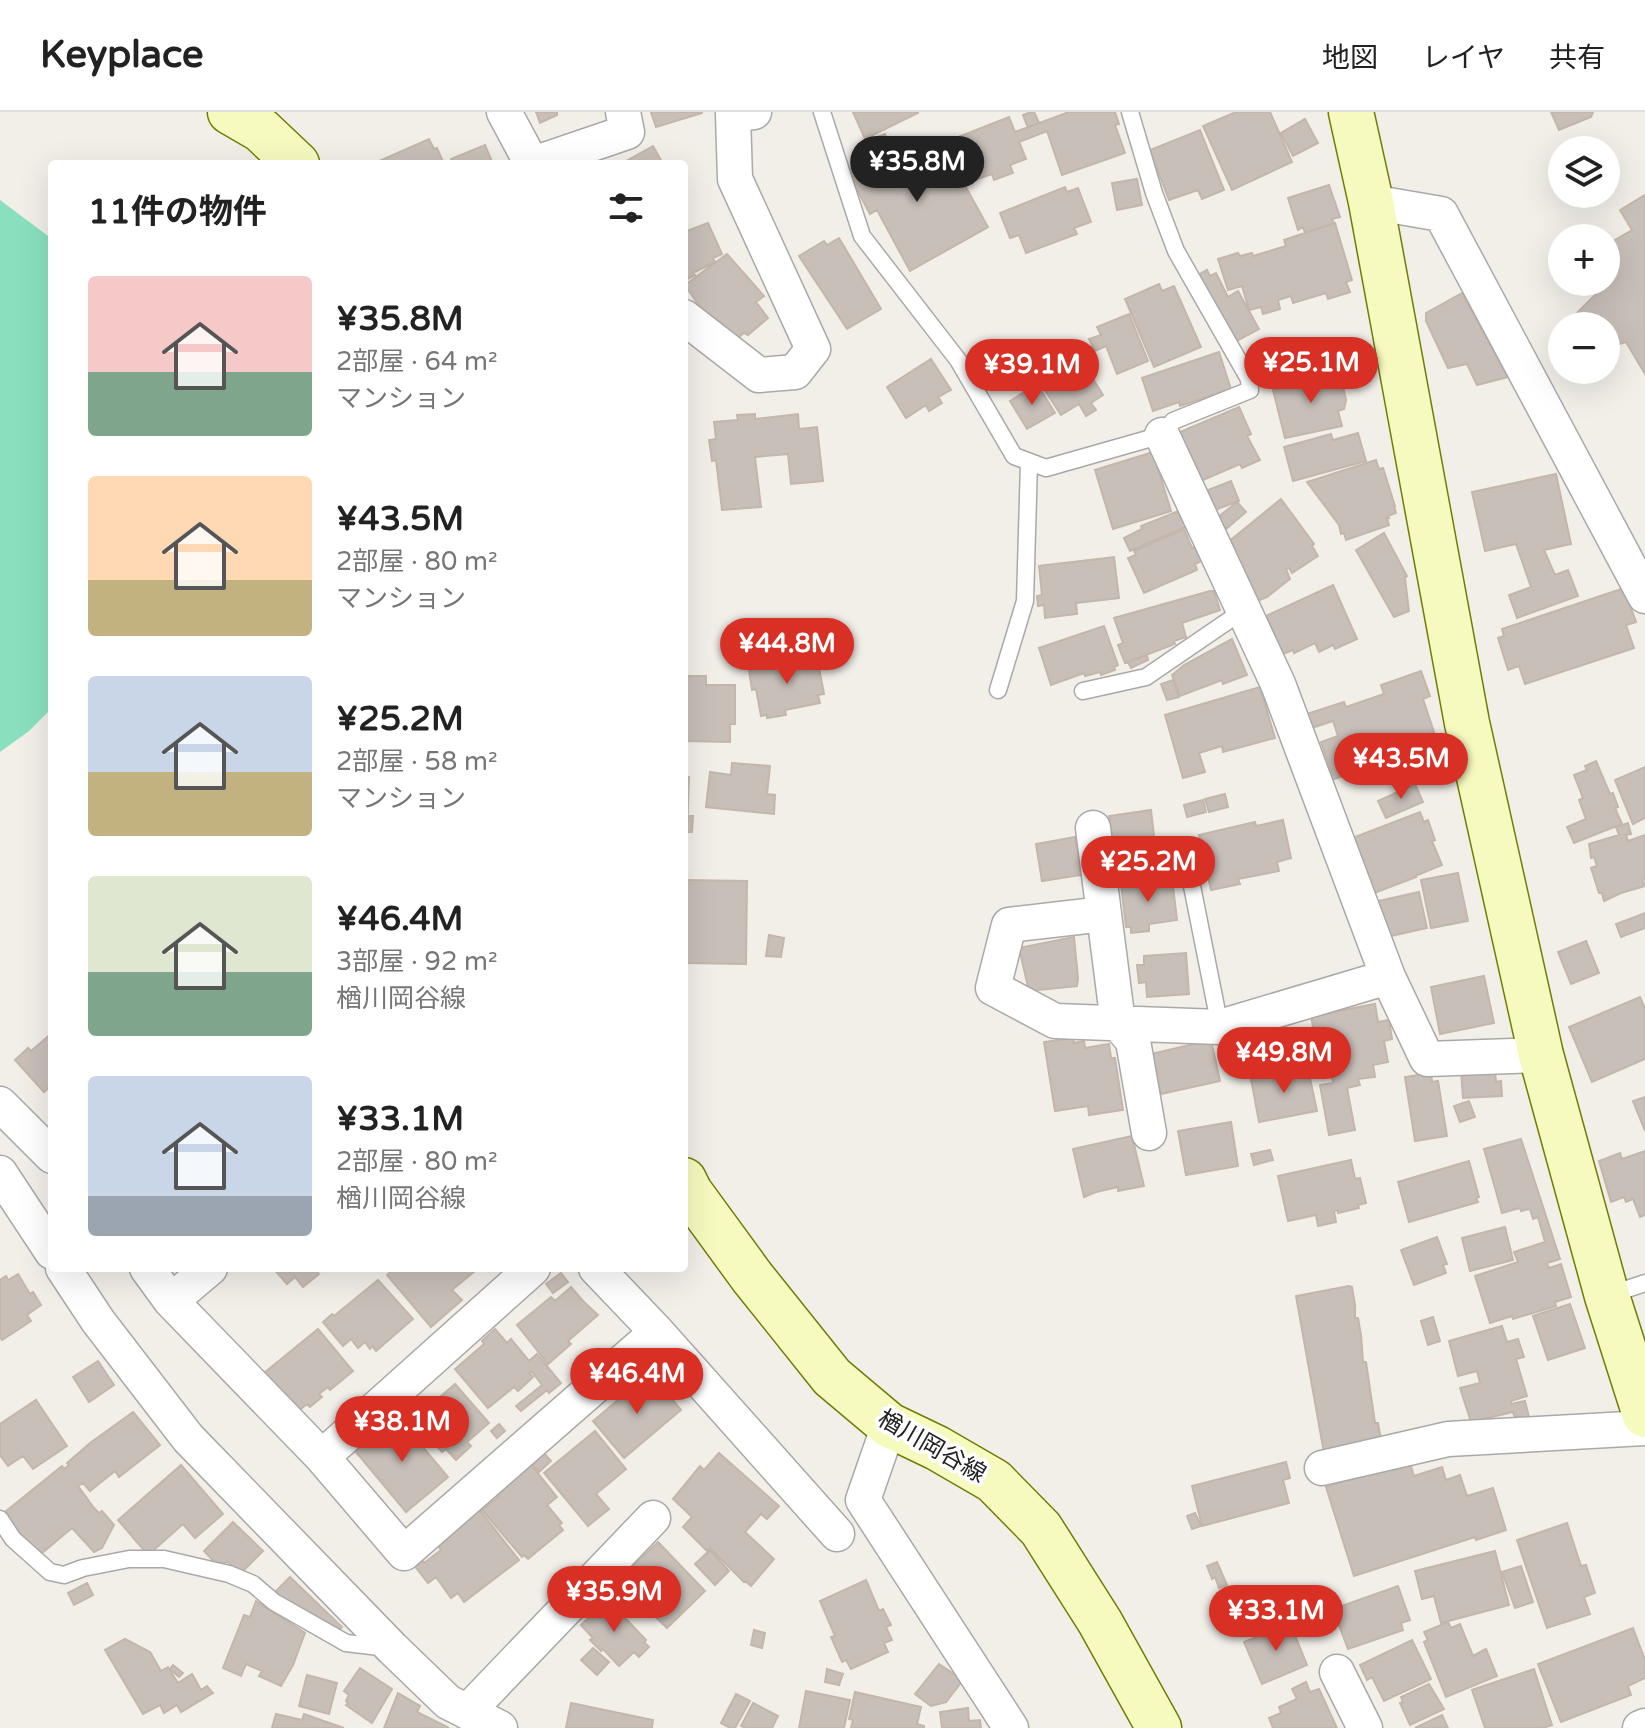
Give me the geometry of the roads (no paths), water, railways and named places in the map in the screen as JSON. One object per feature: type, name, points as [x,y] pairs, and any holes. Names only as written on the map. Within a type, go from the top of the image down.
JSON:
[{"type":"street","points":[[504,112],[531,160]]},
{"type":"street","points":[[545,160],[627,132],[623,112]]},
{"type":"street","points":[[688,320],[759,375],[795,372],[813,349],[735,179],[733,114],[754,112]]},
{"type":"street","points":[[1351,112],[1371,202],[1467,723],[1541,1055],[1626,1289],[1645,1415]]},
{"type":"street","points":[[257,118],[294,160]]},
{"type":"street","points":[[1371,202],[1441,214],[1645,596]]},
{"type":"street","points":[[1162,435],[1278,684],[1388,977],[1427,1059],[1541,1055]]},
{"type":"street","points":[[1093,828],[1118,1023],[1133,1041],[1149,1133]]},
{"type":"street","points":[[1104,914],[1009,925],[993,988],[1055,1021],[1220,1027],[1388,977]]},
{"type":"street","points":[[0,1104],[48,1152]]},
{"type":"street","points":[[0,1173],[48,1246]]},
{"type":"street","name":"楢川岡谷線","points":[[688,1188],[752,1277],[832,1377],[889,1425],[994,1481],[1041,1529],[1100,1622],[1159,1728]]},
{"type":"street","points":[[66,1272],[98,1321],[188,1438],[448,1702],[500,1728]]},
{"type":"street","points":[[150,1272],[171,1301],[322,1457],[404,1553],[657,1332]]},
{"type":"street","points":[[171,1301],[205,1272]]},
{"type":"street","points":[[322,1457],[529,1272]]},
{"type":"street","points":[[600,1272],[837,1534]]},
{"type":"street","points":[[889,1425],[863,1500],[1011,1728]]},
{"type":"street","points":[[1322,1468],[1448,1439],[1645,1428]]},
{"type":"street","points":[[467,1712],[653,1518]]},
{"type":"street","points":[[1337,1672],[1365,1728]]},
{"type":"lane","points":[[822,112],[862,236],[958,360],[1014,456],[1046,468],[1162,435],[1173,421],[1250,390],[1249,379],[1176,251],[1154,193],[1130,112]]},
{"type":"lane","points":[[998,690],[1025,601],[1029,462]]},
{"type":"lane","points":[[1083,691],[1146,677],[1244,610]]},
{"type":"lane","points":[[1189,871],[1220,1027]]},
{"type":"lane","points":[[0,1519],[13,1539],[50,1572],[64,1575],[129,1559],[164,1559],[229,1574],[253,1584],[274,1602],[346,1643],[393,1649]]}]
